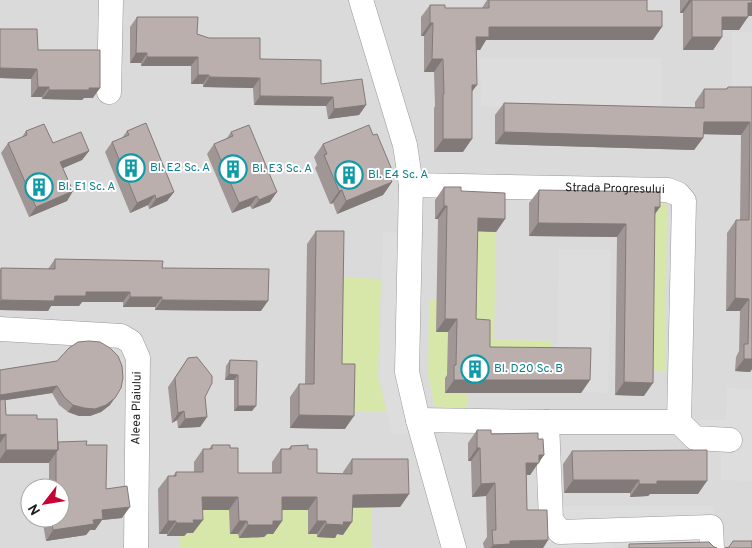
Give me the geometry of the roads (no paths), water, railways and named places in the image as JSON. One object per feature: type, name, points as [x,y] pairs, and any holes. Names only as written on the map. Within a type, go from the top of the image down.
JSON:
[{"type":"street","points":[[109,92],[111,0]]},
{"type":"street","points":[[361,0],[405,145],[411,185],[408,372],[418,420],[454,548]]},
{"type":"street","name":"Strada Progresului","points":[[411,185],[668,190],[678,194],[684,201],[679,422]]},
{"type":"street","name":"Aleea Plaiului","points":[[0,329],[121,336],[131,342],[138,358],[136,548]]},
{"type":"street","points":[[418,420],[679,422],[695,438],[730,440]]},
{"type":"street","points":[[547,422],[551,520],[560,532],[711,538]]},
{"type":"place","name":"Bl. E2 Sc. A","points":[[131,168]]},
{"type":"place","name":"Bl. E3 Sc. A","points":[[233,169]]},
{"type":"place","name":"Bl. E4 Sc. A","points":[[349,175]]},
{"type":"place","name":"Bl. E1 Sc. A","points":[[39,187]]},
{"type":"place","name":"Bl. D20 Sc. B","points":[[475,369]]}]
